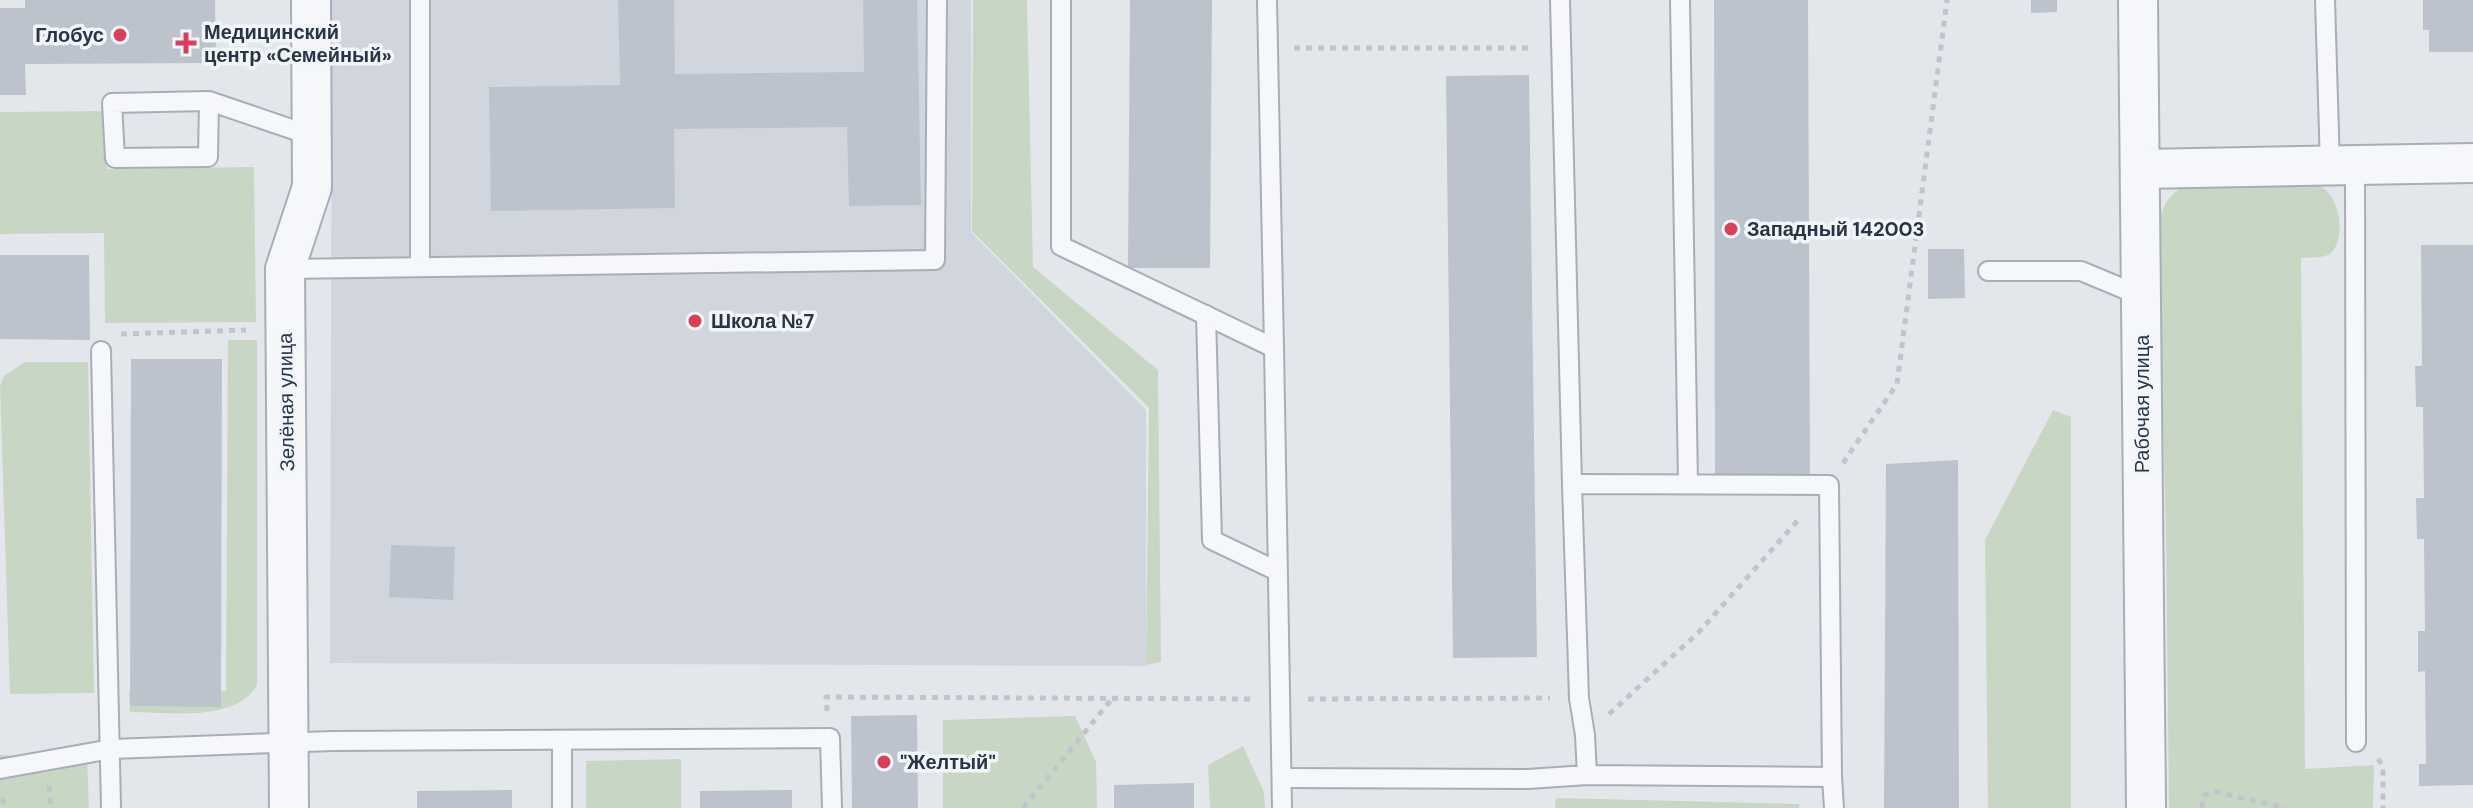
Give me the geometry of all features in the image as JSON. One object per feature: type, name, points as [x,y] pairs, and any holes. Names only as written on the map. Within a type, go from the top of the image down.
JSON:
[{"type":"street","name":"Зелёная улица","points":[[289,808],[285,269],[312,187],[311,0]]},
{"type":"street","name":"Рабочая улица","points":[[2138,0],[2146,808]]},
{"type":"street","points":[[2140,169],[2473,163]]},
{"type":"lane","points":[[420,0],[420,267]]},
{"type":"lane","points":[[285,269],[935,260],[937,0]]},
{"type":"lane","points":[[1061,0],[1061,246],[1274,348]]},
{"type":"lane","points":[[1267,0],[1282,808]]},
{"type":"lane","points":[[1560,0],[1579,698],[1587,775]]},
{"type":"lane","points":[[1680,0],[1688,484]]},
{"type":"lane","points":[[2325,0],[2343,166],[2356,742]]},
{"type":"lane","points":[[209,101],[208,157],[115,158],[112,103],[209,101],[312,136]]},
{"type":"lane","points":[[1988,271],[2081,271],[2141,296]]},
{"type":"lane","points":[[1206,315],[1212,540],[1277,571]]},
{"type":"lane","points":[[101,351],[111,808]]},
{"type":"lane","points":[[1572,484],[1829,485],[1834,808]]},
{"type":"lane","points":[[0,769],[111,749],[333,741],[830,738],[832,808]]},
{"type":"lane","points":[[562,740],[562,808]]},
{"type":"lane","points":[[1282,778],[1528,779],[1587,775],[1832,777]]},
{"type":"path","points":[[1585,735],[1698,633],[1829,485],[1897,384],[1947,0]]},
{"type":"path","points":[[1268,47],[1561,48]]},
{"type":"path","points":[[101,351],[123,332],[285,329]]},
{"type":"path","points":[[830,738],[826,697],[1579,698]]},
{"type":"path","points":[[1023,808],[1112,699]]},
{"type":"path","points":[[2356,742],[2359,750],[2376,756],[2383,766],[2383,808]]},
{"type":"path","points":[[2202,808],[2204,795],[2216,792],[2286,808]]},
{"type":"path","points":[[0,798],[10,808]]},
{"type":"shaded area","name":"Школа №7","points":[[332,0],[971,0],[971,232],[1146,410],[1146,666],[330,663]]},
{"type":"green space","points":[[973,0],[1027,0],[1033,267],[1158,370],[1161,662],[1146,665],[1149,408],[972,231]]},
{"type":"green space","points":[[106,111],[107,169],[254,167],[256,322],[105,323],[104,233],[0,234],[0,112]]},
{"type":"green space","points":[[2189,185],[2317,185],[2331,196],[2338,214],[2339,235],[2332,252],[2321,257],[2301,258],[2305,769],[2374,765],[2373,808],[2169,808],[2158,239],[2168,199]]},
{"type":"green space","points":[[228,340],[257,340],[257,685],[247,697],[217,710],[200,713],[130,712],[129,692],[226,691]]},
{"type":"green space","points":[[25,362],[88,362],[94,693],[10,694],[0,386],[4,376]]},
{"type":"green space","points":[[2053,410],[2071,417],[2071,808],[1988,808],[1985,540]]},
{"type":"green space","points":[[1075,716],[1096,762],[1097,808],[943,808],[943,720]]},
{"type":"green space","points":[[1243,746],[1264,792],[1265,808],[1210,808],[1208,765]]},
{"type":"green space","points":[[0,755],[87,759],[89,808],[0,808]]},
{"type":"green space","points":[[681,759],[681,808],[586,808],[586,761]]},
{"type":"green space","points":[[1556,798],[1799,804],[1799,808],[1555,808]]},
{"type":"building","name":"Глобус","points":[[25,0],[215,0],[216,63],[25,64],[26,95],[0,95],[0,8],[25,8]]},
{"type":"building","points":[[618,0],[674,0],[675,74],[864,72],[863,0],[917,0],[921,205],[849,206],[847,127],[674,129],[675,208],[491,211],[489,87],[620,85]]},
{"type":"building","points":[[1130,0],[1212,0],[1210,268],[1128,268]]},
{"type":"building","points":[[1714,0],[1808,0],[1810,475],[1715,476]]},
{"type":"building","points":[[2031,0],[2057,0],[2057,12],[2031,13]]},
{"type":"building","points":[[2423,0],[2473,0],[2473,52],[2429,52],[2429,30],[2423,30]]},
{"type":"building","points":[[1529,75],[1537,657],[1453,658],[1446,76]]},
{"type":"building","points":[[2421,245],[2473,245],[2473,785],[2419,786],[2419,764],[2426,764],[2425,671],[2418,672],[2418,631],[2425,631],[2424,539],[2417,539],[2416,498],[2424,498],[2423,407],[2416,407],[2415,366],[2422,366]]},
{"type":"building","points":[[1928,249],[1964,249],[1965,298],[1928,299]]},
{"type":"building","points":[[0,255],[89,255],[90,340],[0,339]]},
{"type":"building","points":[[131,359],[222,359],[221,707],[130,706]]},
{"type":"building","points":[[1958,460],[1959,808],[1884,808],[1886,464]]},
{"type":"building","points":[[391,545],[455,547],[453,600],[389,597]]},
{"type":"building","name":"\"Желтый\"","points":[[917,715],[918,808],[852,808],[851,716]]},
{"type":"building","points":[[1194,783],[1194,808],[1114,808],[1114,785]]},
{"type":"building","points":[[512,790],[512,808],[417,808],[417,791]]},
{"type":"building","points":[[792,790],[792,808],[700,808],[700,791]]},
{"type":"place","name":"Глобус","points":[[120,35]]},
{"type":"place","name":"Медицинский центр «Семейный»","points":[[186,43]]},
{"type":"place","name":"Западный 142003","points":[[1731,229]]},
{"type":"place","name":"Школа №7","points":[[695,321]]},
{"type":"place","name":"\"Желтый\"","points":[[884,762]]}]
